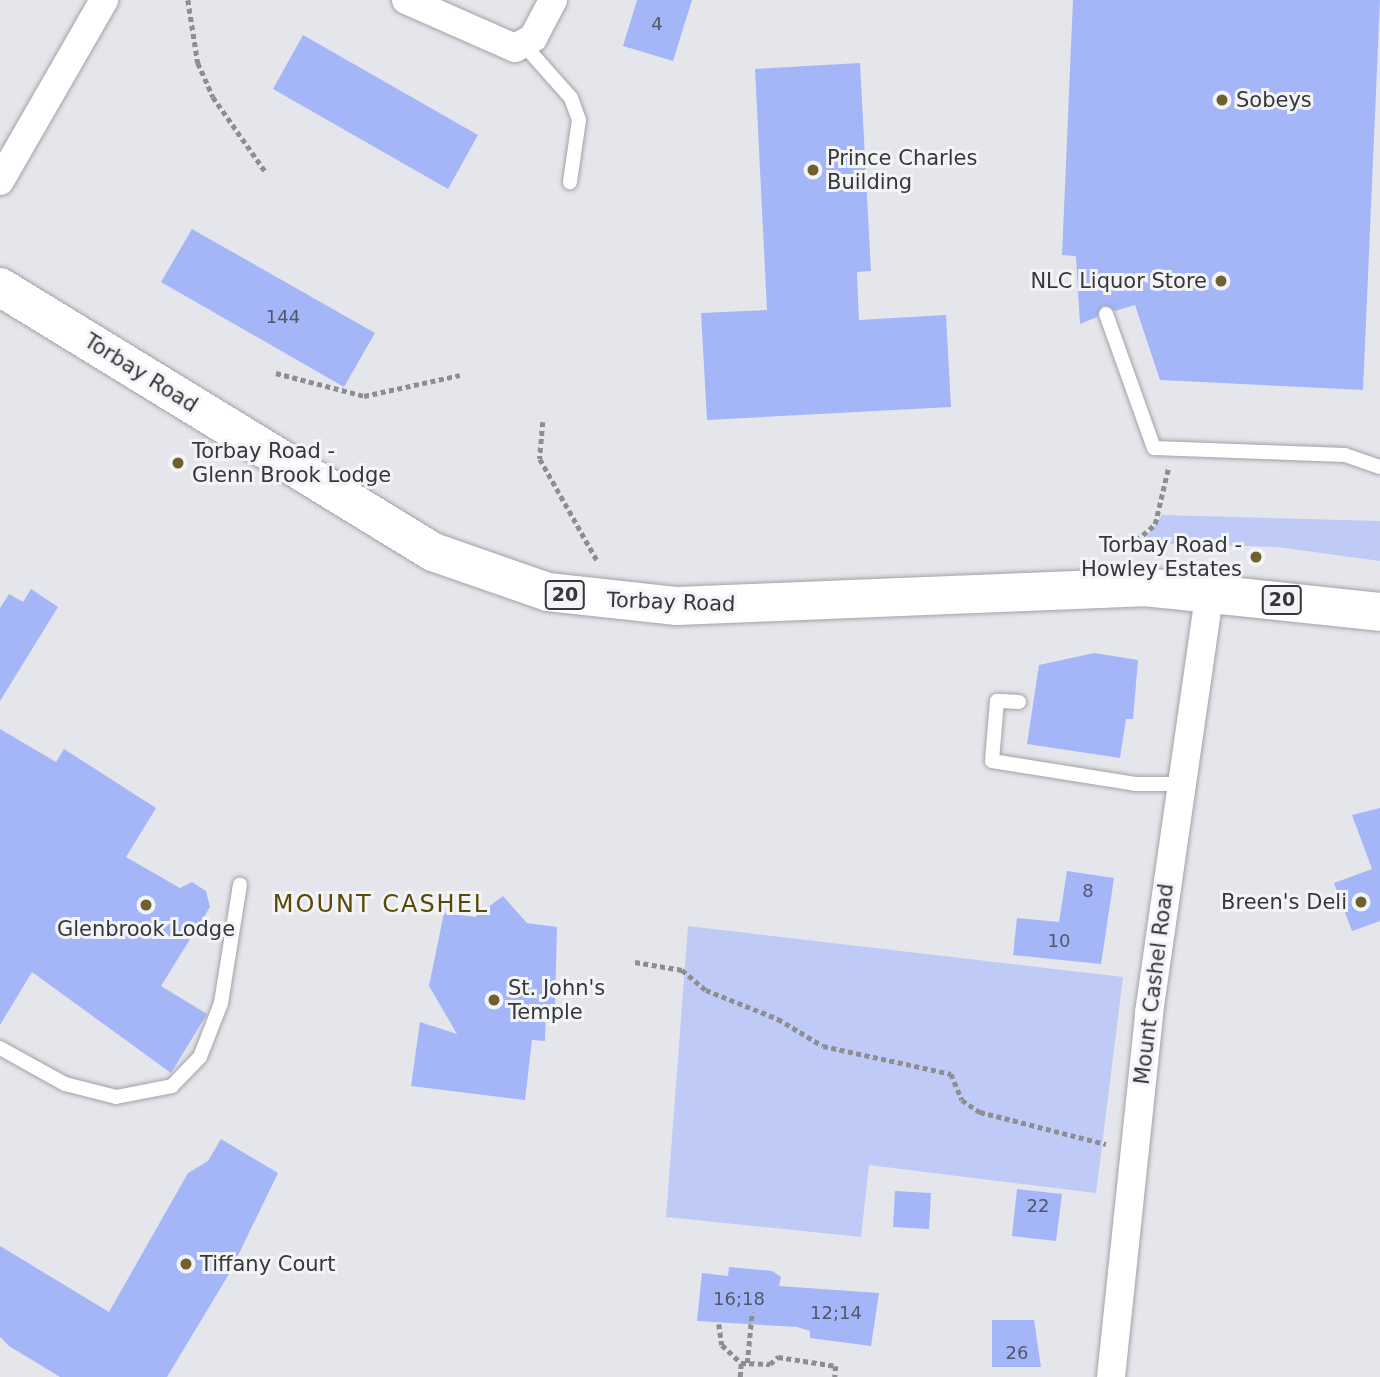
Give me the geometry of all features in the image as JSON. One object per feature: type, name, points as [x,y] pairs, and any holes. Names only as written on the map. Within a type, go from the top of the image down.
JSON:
[{"type":"main road","name":"Torbay Road","points":[[0,287],[433,552],[548,592],[677,607],[1042,588],[1210,592],[1372,602]]},
{"type":"main road","points":[[1372,602],[1380,640]]},
{"type":"street","points":[[0,181],[104,0]]},
{"type":"street","points":[[406,0],[481,37],[525,46],[553,0]]},
{"type":"street","name":"Mount Cashel Road","points":[[1111,1377],[1149,1013],[1210,592]]},
{"type":"lane","points":[[525,46],[571,98],[579,120],[570,182]]},
{"type":"lane","points":[[1106,314],[1154,448],[1345,455],[1380,467]]},
{"type":"lane","points":[[1019,702],[996,701],[992,761],[1135,784],[1181,784]]},
{"type":"lane","points":[[0,1048],[65,1084],[116,1097],[172,1086],[200,1057],[221,1003],[240,885]]},
{"type":"path","points":[[187,0],[198,63],[213,97],[265,171]]},
{"type":"path","points":[[276,373],[364,396],[460,375]]},
{"type":"path","points":[[543,422],[540,459],[597,560]]},
{"type":"path","points":[[1130,546],[1159,515],[1172,449]]},
{"type":"path","points":[[635,962],[682,970],[706,990],[769,1014],[823,1046],[950,1074],[962,1100],[980,1112],[1105,1144]]},
{"type":"path","points":[[740,1377],[752,1312]]},
{"type":"path","points":[[719,1324],[722,1345],[744,1363],[798,1358],[836,1366],[835,1377]]},
{"type":"shaded area","points":[[1162,515],[1380,521],[1380,561],[1277,547],[1142,543]]},
{"type":"shaded area","points":[[688,926],[1123,977],[1096,1193],[869,1165],[861,1237],[666,1217]]},
{"type":"building","points":[[637,0],[692,0],[673,61],[623,46]]},
{"type":"building","points":[[1073,0],[1380,0],[1363,390],[1160,380],[1135,305],[1115,311],[1103,305],[1097,317],[1080,324],[1076,256],[1062,255]]},
{"type":"building","points":[[303,35],[478,135],[448,189],[273,89]]},
{"type":"building","name":"Prince Charles Building","points":[[860,63],[871,271],[857,272],[859,320],[946,315],[951,407],[707,420],[701,313],[767,310],[755,69]]},
{"type":"building","points":[[192,229],[375,333],[344,387],[161,282]]},
{"type":"building","points":[[31,589],[58,607],[0,701],[0,608],[9,594],[23,602]]},
{"type":"building","points":[[1094,653],[1138,660],[1133,719],[1126,719],[1120,758],[1027,744],[1039,665]]},
{"type":"building","name":"Glenbrook Lodge","points":[[0,729],[56,762],[64,749],[156,808],[126,857],[180,888],[192,882],[206,891],[210,907],[161,986],[207,1014],[171,1073],[32,972],[0,1025]]},
{"type":"building","name":"Breen's Deli","points":[[1380,808],[1380,921],[1352,931],[1334,883],[1372,869],[1352,815]]},
{"type":"building","points":[[1067,871],[1114,878],[1101,964],[1013,955],[1017,918],[1059,922]]},
{"type":"building","name":"St. John's Temple","points":[[503,896],[527,923],[557,927],[555,1007],[546,1006],[545,1041],[532,1040],[525,1100],[411,1086],[420,1022],[457,1034],[429,986],[444,913],[475,917]]},
{"type":"building","name":"Tiffany Court","points":[[221,1139],[278,1173],[229,1274],[167,1377],[60,1377],[9,1346],[0,1337],[0,1246],[109,1312],[188,1173],[208,1161]]},
{"type":"building","points":[[1017,1189],[1062,1194],[1056,1241],[1012,1236]]},
{"type":"building","points":[[895,1191],[931,1193],[929,1229],[893,1227]]},
{"type":"building","points":[[729,1267],[772,1271],[781,1277],[779,1286],[879,1293],[871,1346],[810,1338],[810,1331],[797,1327],[697,1321],[702,1273],[728,1276]]},
{"type":"building","points":[[992,1320],[1034,1320],[1041,1367],[992,1367]]},
{"type":"place","name":"Sobeys","points":[[1222,100]]},
{"type":"place","name":"Prince Charles Building","points":[[813,170]]},
{"type":"place","name":"NLC Liquor Store","points":[[1221,281]]},
{"type":"place","name":"Torbay Road - Glenn Brook Lodge","points":[[178,463]]},
{"type":"place","name":"Torbay Road - Howley Estates","points":[[1256,557]]},
{"type":"place","name":"Breen's Deli","points":[[1361,902]]},
{"type":"place","name":"Glenbrook Lodge","points":[[146,905]]},
{"type":"place","name":"St. John's Temple","points":[[494,1000]]},
{"type":"place","name":"Tiffany Court","points":[[186,1264]]},
{"type":"district","name":"MOUNT CASHEL","points":[[381,905]]}]
